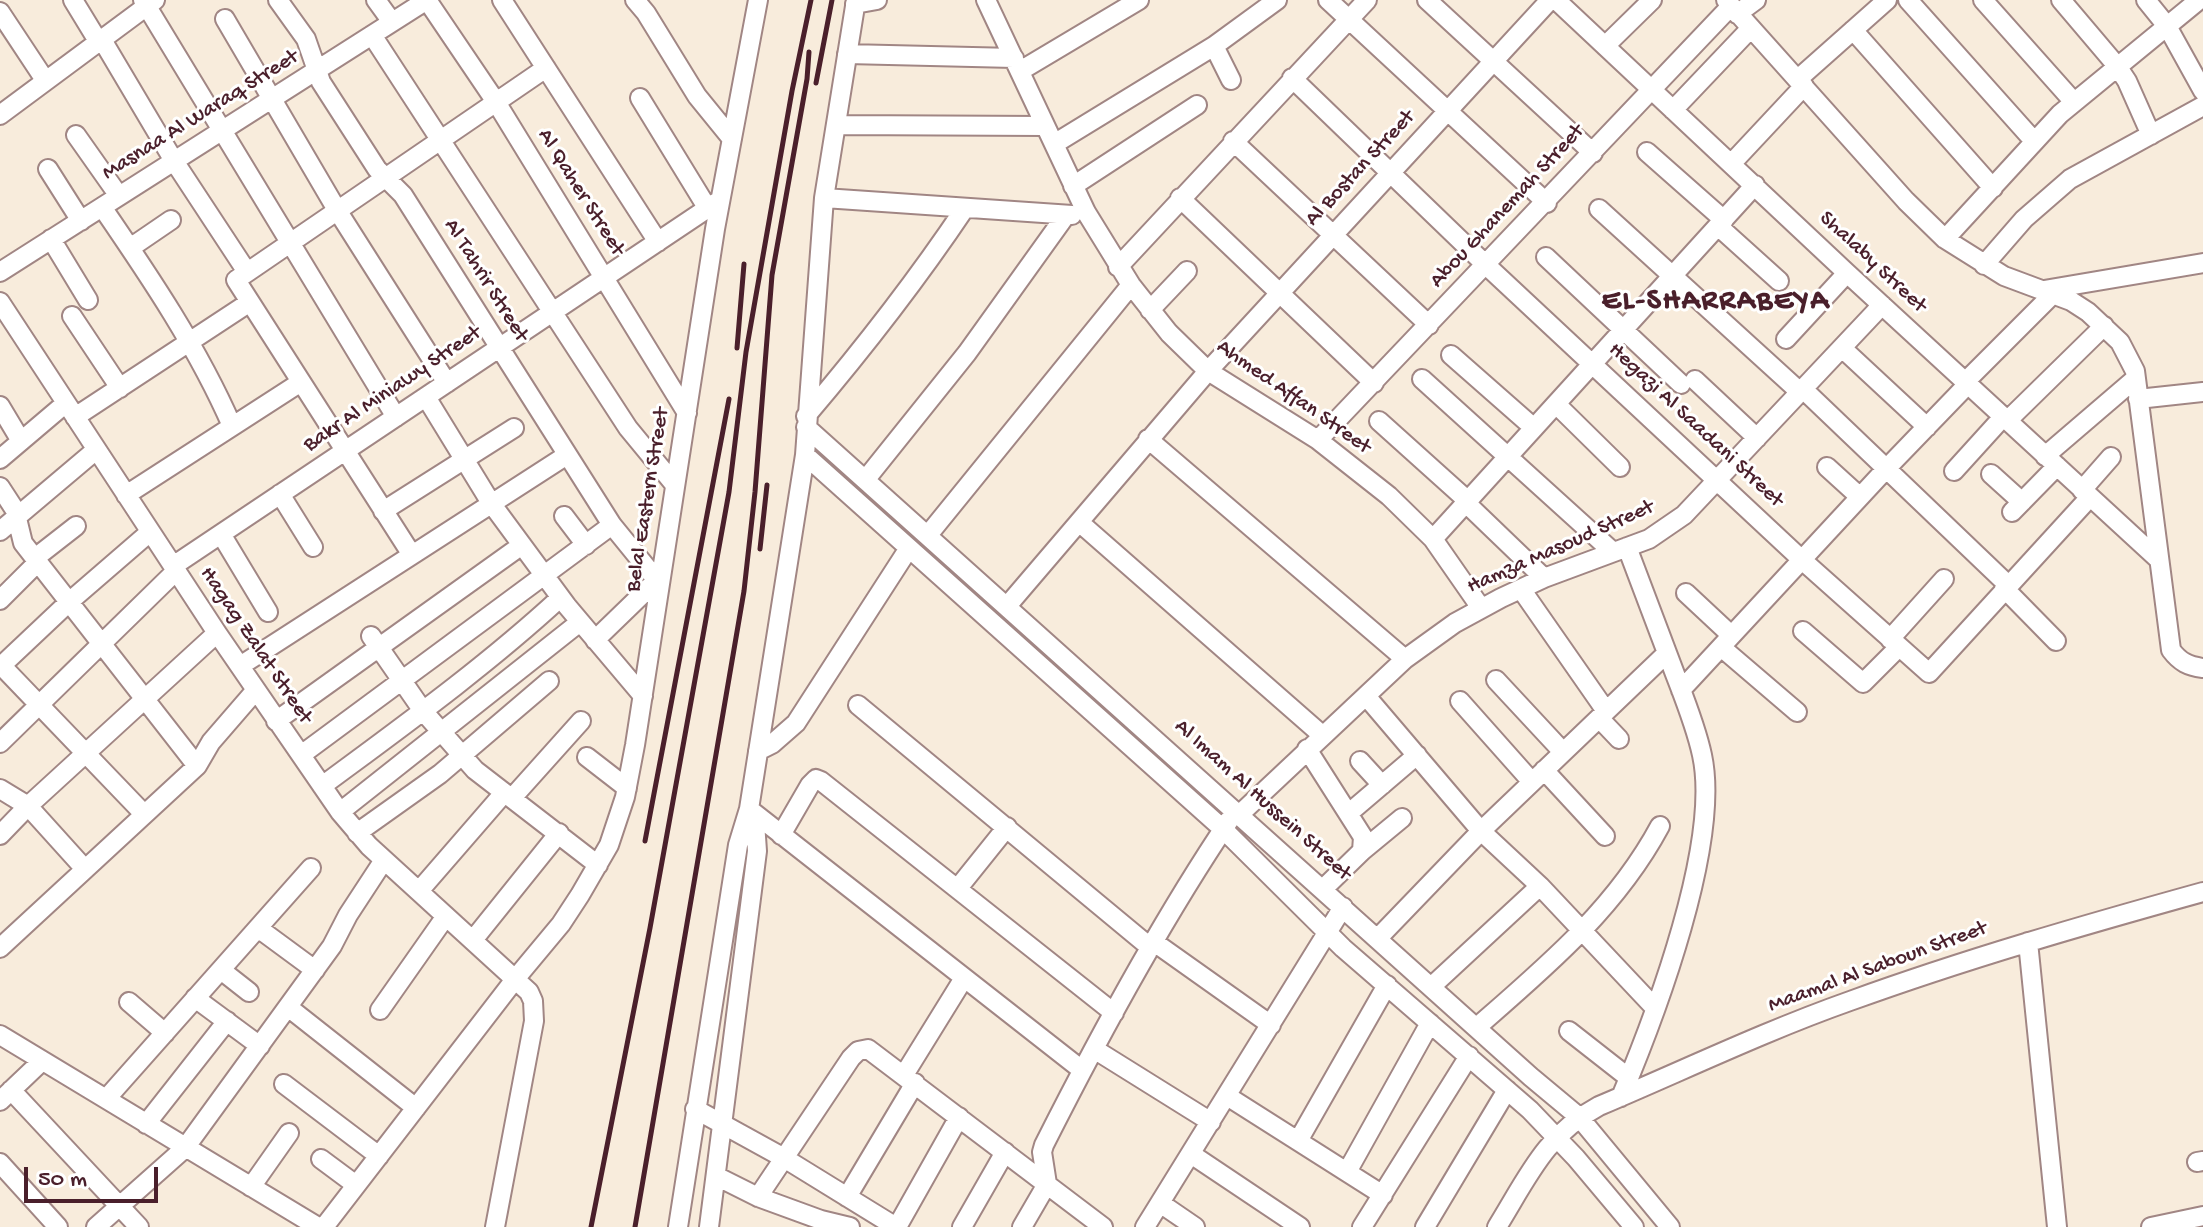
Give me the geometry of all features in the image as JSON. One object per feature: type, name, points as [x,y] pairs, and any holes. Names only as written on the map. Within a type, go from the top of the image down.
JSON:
[{"type":"street","points":[[73,0],[242,276],[250,302],[412,555]]},
{"type":"street","name":"Al Tahrir Street","points":[[278,0],[306,39],[321,82],[377,169],[403,195],[612,525],[659,582]]},
{"type":"street","points":[[376,0],[392,22]]},
{"type":"street","name":"Masnaa Al Waraq Street","points":[[0,272],[427,0]]},
{"type":"street","name":"Al Qaher Street","points":[[427,0],[496,102],[687,413]]},
{"type":"street","points":[[502,0],[658,242]]},
{"type":"street","name":"Belal Eastern Street","points":[[321,1227],[561,924],[609,845],[627,788],[643,696],[687,413],[714,204],[732,139],[758,0]]},
{"type":"street","points":[[678,1227],[738,845],[749,809],[805,455],[824,198],[847,54],[856,2],[877,0]]},
{"type":"street","points":[[847,54],[1017,65],[1118,6],[1139,0]]},
{"type":"street","points":[[1054,144],[1214,46],[1277,0]]},
{"type":"street","points":[[1328,0],[1547,203]]},
{"type":"street","points":[[1118,267],[1367,0]]},
{"type":"street","points":[[1427,0],[1593,153]]},
{"type":"street","name":"Al Bostan Street","points":[[1008,605],[1208,371],[1550,0]]},
{"type":"street","name":"Shalaby Street","points":[[1556,0],[2158,559]]},
{"type":"street","points":[[1605,46],[1652,0]]},
{"type":"street","name":"Abou Ghanemah Street","points":[[1318,440],[1732,7],[1756,0]]},
{"type":"street","points":[[1731,164],[1801,82],[1887,0]]},
{"type":"street","points":[[1908,0],[2034,141]]},
{"type":"street","points":[[1983,0],[2073,101]]},
{"type":"street","points":[[2061,0],[2117,66],[2151,135]]},
{"type":"street","points":[[2146,0],[2167,26],[2203,91]]},
{"type":"street","points":[[1945,239],[2073,101],[2199,0]]},
{"type":"street","points":[[0,115],[148,2],[396,417]]},
{"type":"street","name":"Ahmed Affan Street","points":[[990,2],[1086,212],[1118,267],[1150,310],[1208,371],[1318,440],[1389,496],[1433,539],[1481,608]]},
{"type":"street","points":[[644,4],[697,96],[732,139]]},
{"type":"street","points":[[1732,7],[1906,201],[1945,239],[2004,276],[2071,301],[2120,342],[2135,371],[2171,650],[2179,660],[2203,668]]},
{"type":"street","points":[[0,12],[45,80]]},
{"type":"street","points":[[225,19],[337,210],[447,383]]},
{"type":"street","points":[[1673,110],[1751,28]]},
{"type":"street","points":[[1853,30],[1993,188]]},
{"type":"street","points":[[372,35],[628,428],[675,485]]},
{"type":"street","points":[[1214,46],[1231,80]]},
{"type":"street","points":[[242,276],[546,68]]},
{"type":"street","name":"Hegazi Al Saadani Street","points":[[1292,78],[1486,265],[1801,559],[1929,673],[2006,586]]},
{"type":"street","points":[[640,98],[714,204]]},
{"type":"street","points":[[1073,186],[1197,105]]},
{"type":"street","points":[[1984,265],[2024,219],[2070,179],[2203,106]]},
{"type":"street","points":[[836,125],[1045,126]]},
{"type":"street","points":[[76,135],[119,196]]},
{"type":"street","points":[[1233,141],[1429,325]]},
{"type":"street","points":[[1647,152],[1779,281]]},
{"type":"street","points":[[48,169],[81,221]]},
{"type":"street","points":[[1433,539],[1755,185]]},
{"type":"street","points":[[824,198],[1066,215],[1086,212]]},
{"type":"street","points":[[1180,198],[1374,383]]},
{"type":"street","name":"Bakr Al Miniawy Street","points":[[0,743],[174,568],[714,204]]},
{"type":"street","points":[[102,207],[189,342],[232,426]]},
{"type":"street","points":[[806,421],[928,264],[965,208]]},
{"type":"street","points":[[1599,209],[1886,469],[2006,586],[2056,641]]},
{"type":"street","points":[[866,479],[967,353],[1066,215]]},
{"type":"street","points":[[130,248],[171,220]]},
{"type":"street","points":[[51,239],[88,300]]},
{"type":"street","points":[[1546,257],[1623,331],[1757,438]]},
{"type":"street","points":[[1681,690],[2049,292],[2203,263]]},
{"type":"street","points":[[1150,310],[1187,271]]},
{"type":"street","points":[[1786,339],[1847,273]]},
{"type":"street","points":[[928,535],[1131,285]]},
{"type":"street","name":"Hagag Zalat Street","points":[[0,302],[217,633],[340,812],[384,860],[516,978]]},
{"type":"street","points":[[0,459],[21,441],[70,410],[120,388],[250,302]]},
{"type":"street","name":"Hamza Masoud Street","points":[[1047,1184],[1042,1152],[1044,1145],[1082,1070],[1223,829],[1238,812],[1429,640],[1481,608],[1544,578],[1667,529],[1684,515],[1882,305]]},
{"type":"street","points":[[72,316],[120,388]]},
{"type":"street","points":[[1954,471],[2104,326]]},
{"type":"street","points":[[1842,348],[1927,427]]},
{"type":"street","points":[[1451,355],[1534,428]]},
{"type":"street","points":[[1991,474],[2017,507],[2051,461],[2136,378]]},
{"type":"street","points":[[1422,379],[1508,457],[1620,550],[1667,653],[1703,756],[1706,796],[1696,867],[1683,922],[1621,1097]]},
{"type":"street","points":[[126,495],[301,382]]},
{"type":"street","points":[[2138,399],[2203,392]]},
{"type":"street","points":[[426,397],[491,503],[560,598],[643,696]]},
{"type":"street","points":[[1556,404],[1620,467]]},
{"type":"street","points":[[0,406],[21,441]]},
{"type":"street","name":"Al Imam Al Hussein Street","points":[[806,421],[928,535],[1579,1117],[1670,1227]]},
{"type":"street","points":[[1379,421],[1544,578]]},
{"type":"street","points":[[383,511],[514,428]]},
{"type":"street","points":[[1148,439],[1405,659]]},
{"type":"street","points":[[0,531],[96,450]]},
{"type":"street","points":[[240,666],[567,455]]},
{"type":"street","points":[[805,455],[1223,829],[1327,933],[1507,1090],[1556,1136],[1634,1227]]},
{"type":"street","points":[[2006,586],[2086,494],[2111,457]]},
{"type":"street","points":[[1827,467],[1860,497]]},
{"type":"street","points":[[0,487],[16,517],[19,535],[36,560],[197,766]]},
{"type":"street","points":[[280,494],[313,547]]},
{"type":"street","points":[[564,516],[586,545]]},
{"type":"street","points":[[1079,522],[1322,735]]},
{"type":"street","points":[[301,755],[612,525]]},
{"type":"street","points":[[0,600],[36,560],[76,526]]},
{"type":"street","points":[[144,814],[1,666],[150,532]]},
{"type":"street","points":[[221,534],[268,612]]},
{"type":"street","points":[[276,721],[375,641],[522,545]]},
{"type":"street","points":[[758,751],[772,744],[796,723],[909,548]]},
{"type":"street","points":[[1803,631],[1868,687],[1895,643],[1944,579]]},
{"type":"street","points":[[595,640],[659,582]]},
{"type":"street","points":[[1521,589],[1619,739]]},
{"type":"street","points":[[1686,593],[1726,641],[1797,712]]},
{"type":"street","points":[[322,786],[521,634],[560,598]]},
{"type":"street","points":[[340,812],[580,622]]},
{"type":"street","points":[[0,835],[217,633]]},
{"type":"street","points":[[375,641],[423,711],[461,756],[598,865]]},
{"type":"street","points":[[1378,938],[1481,831],[1667,653]]},
{"type":"street","points":[[1496,680],[1563,752]]},
{"type":"street","points":[[357,833],[461,756],[549,681]]},
{"type":"street","points":[[0,948],[197,766],[211,742],[256,690]]},
{"type":"street","points":[[1366,696],[1481,831],[1540,886],[1655,1008]]},
{"type":"street","points":[[1460,701],[1605,836]]},
{"type":"street","points":[[858,705],[1153,945],[1271,1025]]},
{"type":"street","points":[[419,891],[581,721]]},
{"type":"street","points":[[1307,749],[1363,837],[1362,851]]},
{"type":"street","points":[[1349,813],[1417,755]]},
{"type":"street","points":[[587,757],[627,788]]},
{"type":"street","points":[[1360,761],[1382,785]]},
{"type":"street","points":[[781,835],[810,785],[816,779],[821,781],[1114,1013]]},
{"type":"street","points":[[0,789],[28,806],[84,868]]},
{"type":"street","points":[[749,809],[1082,1070]]},
{"type":"street","points":[[709,1227],[757,851],[755,822],[749,809]]},
{"type":"street","points":[[1323,889],[1402,818]]},
{"type":"street","points":[[1477,1027],[1583,932],[1626,882],[1660,826]]},
{"type":"street","points":[[958,888],[1007,827]]},
{"type":"street","points":[[473,940],[559,833]]},
{"type":"street","points":[[96,1227],[185,1148],[315,970],[384,860]]},
{"type":"street","points":[[106,1099],[311,868]]},
{"type":"street","points":[[1432,986],[1540,886]]},
{"type":"street","name":"Maamal Al Saboun Street","points":[[1497,1227],[1556,1136],[1579,1117],[1621,1097],[1820,1012],[2028,942],[2203,892]]},
{"type":"street","points":[[1145,1227],[1343,907]]},
{"type":"street","points":[[380,1010],[446,916]]},
{"type":"street","points":[[258,928],[315,970]]},
{"type":"street","points":[[2028,942],[2057,1227]]},
{"type":"street","points":[[221,970],[249,992]]},
{"type":"street","points":[[495,1227],[534,1021],[533,1001],[516,978]]},
{"type":"street","points":[[716,1176],[758,1197],[835,1225],[842,1194],[910,1079],[964,978]]},
{"type":"street","points":[[1298,1141],[1387,985]]},
{"type":"street","points":[[195,998],[260,1046]]},
{"type":"street","points":[[129,1002],[165,1033]]},
{"type":"street","points":[[288,1007],[416,1108]]},
{"type":"street","points":[[146,1124],[227,1021]]},
{"type":"street","points":[[1347,1172],[1430,1023]]},
{"type":"street","points":[[1569,1031],[1629,1078]]},
{"type":"street","points":[[0,1035],[251,1187],[294,1221],[321,1227]]},
{"type":"street","points":[[1094,1049],[1211,1122]]},
{"type":"street","points":[[758,1197],[858,1051],[873,1050],[1103,1227]]},
{"type":"street","points":[[1362,1227],[1469,1056]]},
{"type":"street","points":[[42,1061],[6,1095],[139,1227]]},
{"type":"street","points":[[284,1084],[379,1156]]},
{"type":"street","points":[[1425,1227],[1507,1090]]},
{"type":"street","points":[[1227,1096],[1383,1195]]},
{"type":"street","points":[[695,1109],[784,1158],[896,1227],[959,1117]]},
{"type":"street","points":[[251,1187],[289,1133]]},
{"type":"street","points":[[962,1227],[1005,1152]]},
{"type":"street","points":[[1191,1154],[1300,1227]]},
{"type":"street","points":[[321,1159],[356,1185]]},
{"type":"street","points":[[0,1163],[58,1227]]},
{"type":"street","points":[[1022,1227],[1047,1184]]},
{"type":"street","points":[[1160,1203],[1195,1227]]},
{"type":"street","points":[[2151,1227],[2203,1216]]},
{"type":"railway","points":[[591,1227],[650,928],[729,492],[746,352],[811,0]]},
{"type":"railway","points":[[816,83],[832,0]]},
{"type":"railway","points":[[635,1227],[744,591],[772,275],[807,79],[809,52]]},
{"type":"railway","points":[[737,348],[744,264]]},
{"type":"railway","points":[[645,841],[729,399]]},
{"type":"railway","points":[[760,549],[767,485]]},
{"type":"district","name":"EL-SHARRABEYA","points":[[1716,303]]}]
